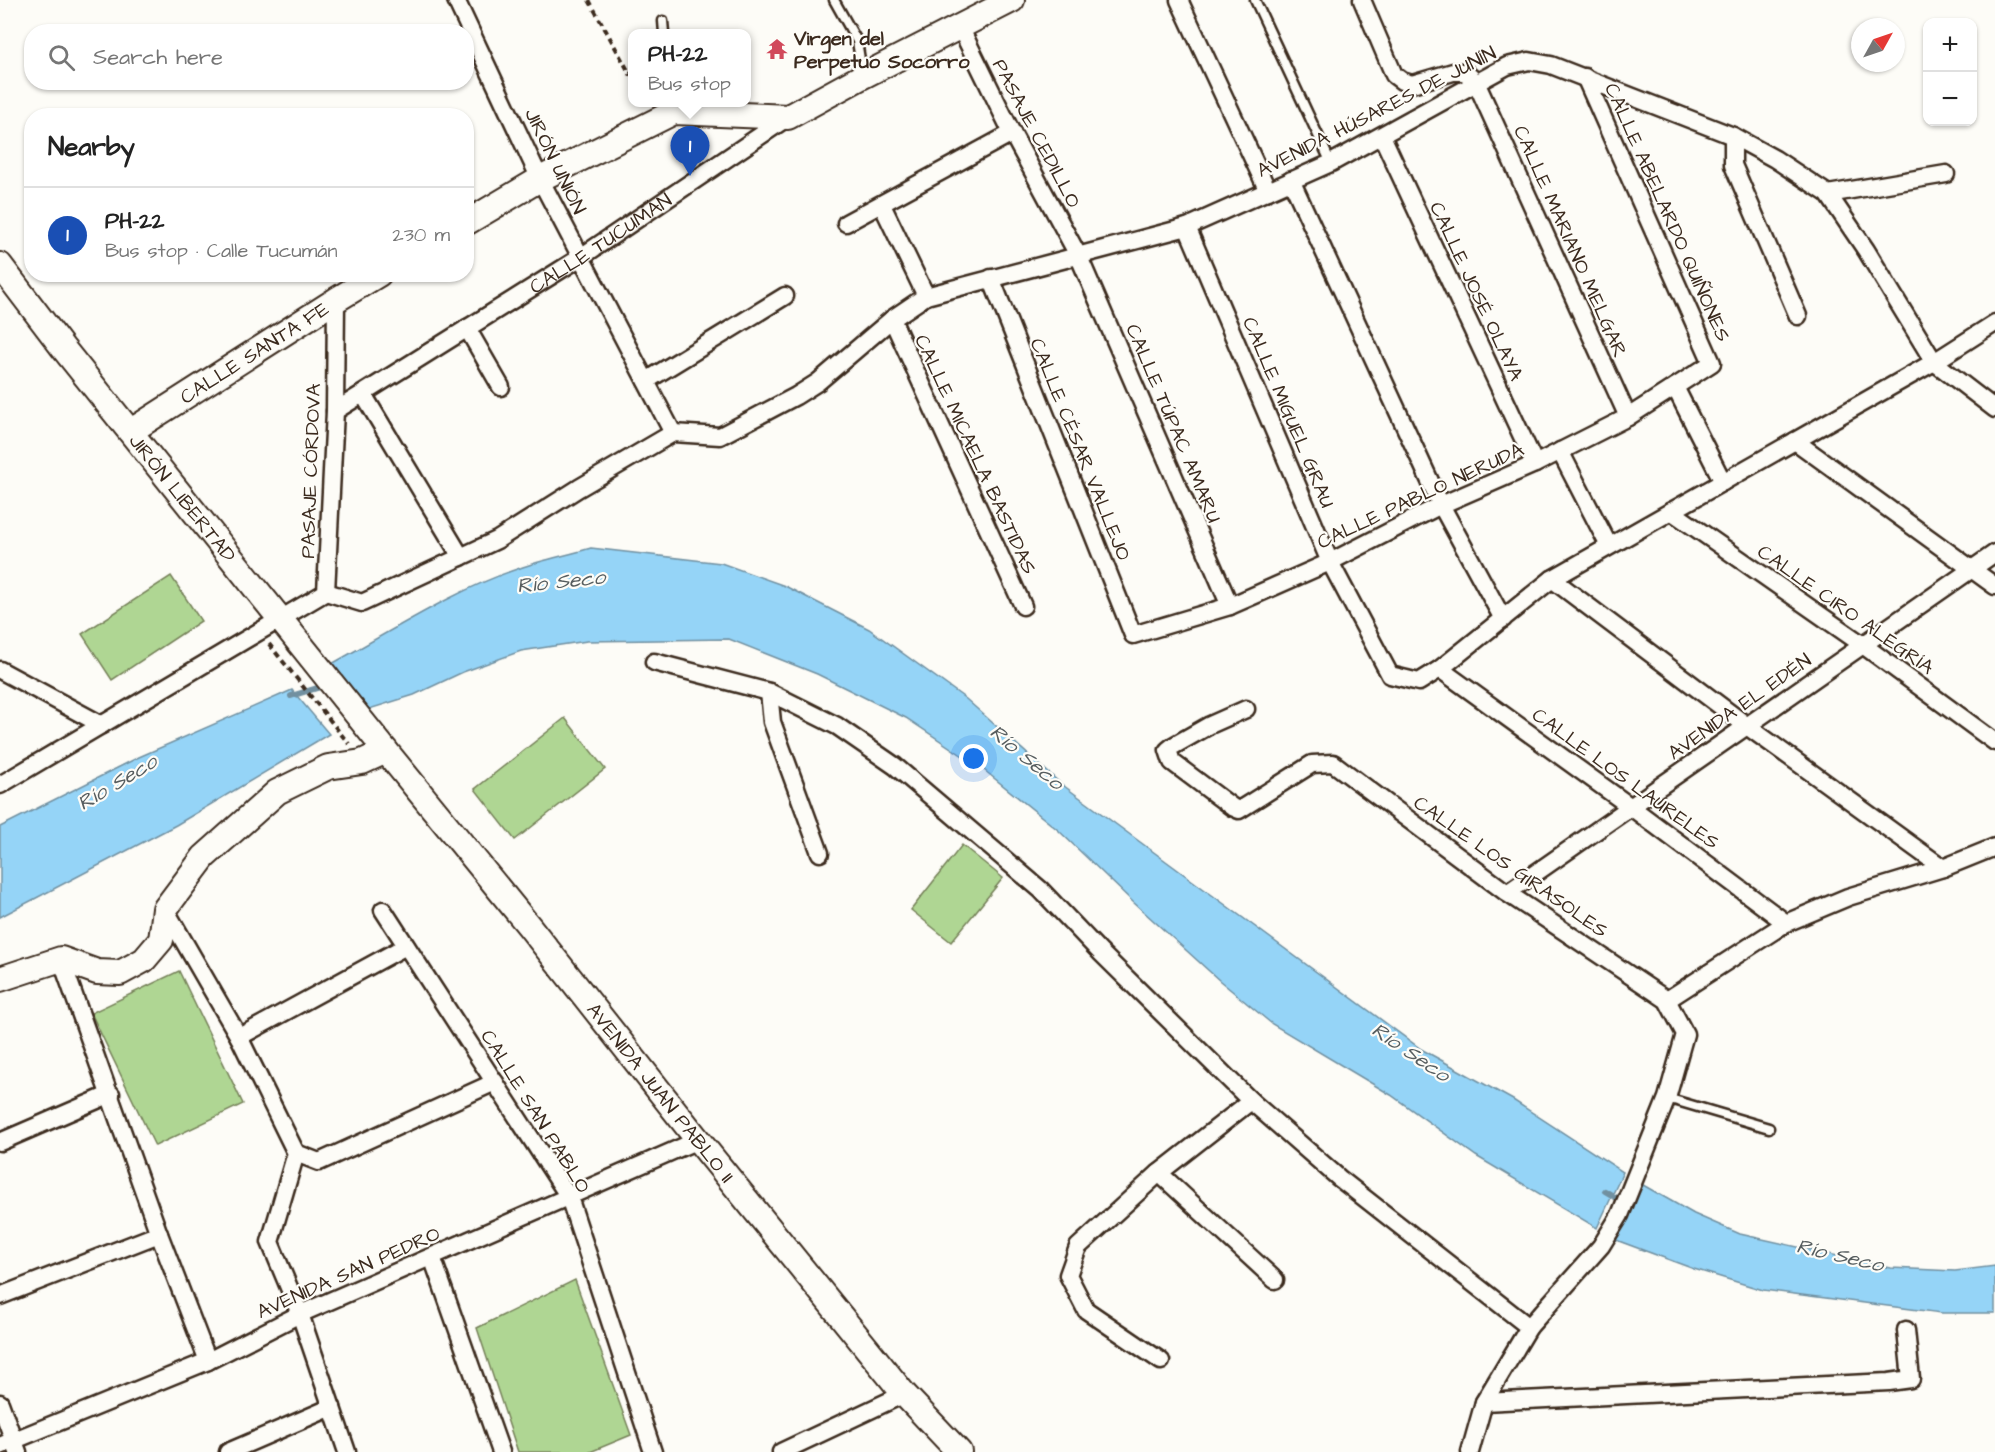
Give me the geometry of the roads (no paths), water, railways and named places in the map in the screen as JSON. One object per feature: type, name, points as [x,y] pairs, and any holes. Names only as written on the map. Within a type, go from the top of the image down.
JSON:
[{"type":"street","name":"JIRÓN UNIÓN","points":[[456,0],[467,24]]},
{"type":"street","name":"CALLE TUCUMÁN","points":[[335,411],[581,257],[788,117],[1012,0]]},
{"type":"street","points":[[1179,0],[1268,191]]},
{"type":"street","points":[[1362,0],[1394,75],[1402,81],[1412,84],[1453,72],[1465,72],[1476,82]]},
{"type":"street","name":"PASAJE CEDILLO","points":[[960,27],[1012,134],[1079,257]]},
{"type":"street","name":"JIRÓN UNIÓN","points":[[474,38],[540,179],[673,433]]},
{"type":"street","name":"AVENIDA HÚSARES DE JUNÍN","points":[[673,433],[720,436],[796,396],[818,382],[892,319],[926,296],[1187,227],[1331,163],[1507,66],[1529,61],[1551,65],[1585,77],[1732,136],[1775,159],[1828,194],[1866,250],[1934,362],[1995,410]]},
{"type":"street","name":"CALLE ABELARDO QUIÑONES","points":[[1585,77],[1712,363]]},
{"type":"street","name":"CALLE MARIANO MELGAR","points":[[1476,82],[1628,417]]},
{"type":"street","points":[[474,217],[673,107],[788,117]]},
{"type":"street","points":[[846,223],[1012,134]]},
{"type":"street","name":"CALLE JOSÉ OLAYA","points":[[1382,136],[1535,464]]},
{"type":"street","points":[[1732,136],[1733,165],[1798,316]]},
{"type":"street","points":[[1828,194],[1946,174]]},
{"type":"street","points":[[1291,180],[1441,505],[1503,619]]},
{"type":"street","points":[[882,205],[926,296]]},
{"type":"street","name":"CALLE MIGUEL GRAU","points":[[1187,227],[1330,562],[1390,675],[1419,682],[1440,669]]},
{"type":"street","name":"CALLE TÚPAC AMARU","points":[[1079,257],[1230,606]]},
{"type":"street","name":"JIRÓN LIBERTAD","points":[[0,265],[368,728]]},
{"type":"street","name":"CALLE CÉSAR VALLEJO","points":[[991,278],[1133,635]]},
{"type":"street","name":"CALLE SANTA FE","points":[[131,431],[366,282]]},
{"type":"street","points":[[646,381],[785,296]]},
{"type":"street","name":"PASAJE CÓRDOVA","points":[[326,592],[335,411],[336,300]]},
{"type":"street","name":"CALLE MICAELA BASTIDAS","points":[[892,319],[1023,606]]},
{"type":"street","points":[[1440,669],[1552,579],[1934,362],[1995,323]]},
{"type":"street","points":[[467,328],[501,387]]},
{"type":"street","name":"CALLE PABLO NERUDA","points":[[1133,635],[1230,606],[1330,562],[1441,505],[1535,464],[1628,417],[1712,363]]},
{"type":"street","points":[[1675,387],[1723,482]]},
{"type":"street","points":[[363,394],[461,557]]},
{"type":"street","points":[[0,785],[326,592],[362,603],[497,540],[579,488],[673,433]]},
{"type":"street","points":[[1795,441],[1995,586]]},
{"type":"street","points":[[1560,451],[1609,546]]},
{"type":"street","name":"CALLE CIRO ALEGRÍA","points":[[1671,511],[1863,645],[1995,742]]},
{"type":"street","name":"AVENIDA EL EDÉN","points":[[1507,893],[1995,553]]},
{"type":"street","points":[[1552,579],[1747,726],[1943,868]]},
{"type":"street","points":[[654,662],[769,692],[837,726],[895,766],[1041,890],[1101,954],[1251,1101],[1339,1178],[1528,1327]]},
{"type":"street","points":[[0,669],[102,725]]},
{"type":"street","name":"CALLE LOS LAURELES","points":[[1440,669],[1786,923]]},
{"type":"street","points":[[769,692],[772,722],[820,853]]},
{"type":"street","name":"CALLE LOS GIRASOLES","points":[[1246,709],[1210,724],[1173,746],[1168,750],[1172,762],[1239,810],[1312,764],[1333,763],[1507,893],[1667,1000]]},
{"type":"street","name":"AVENIDA JUAN PABLO II","points":[[368,728],[904,1394],[959,1452]]},
{"type":"street","points":[[0,978],[61,959],[97,972],[120,973],[144,960],[161,940],[165,909],[204,857],[277,792],[328,767],[363,762],[386,751]]},
{"type":"street","points":[[1470,1452],[1484,1402],[1528,1327],[1602,1246],[1620,1215],[1667,1098],[1685,1034],[1667,1000],[1786,923],[1848,897],[1943,868],[1995,847]]},
{"type":"street","points":[[165,909],[239,1037],[296,1153],[270,1242],[300,1314],[347,1452]]},
{"type":"street","name":"CALLE SAN PABLO","points":[[383,910],[569,1197],[653,1452]]},
{"type":"street","points":[[239,1037],[406,946]]},
{"type":"street","points":[[61,959],[159,1234],[208,1361]]},
{"type":"street","points":[[296,1153],[319,1162],[495,1082]]},
{"type":"street","points":[[0,1142],[111,1094]]},
{"type":"street","points":[[1161,1361],[1086,1311],[1068,1275],[1078,1247],[1159,1173],[1251,1101]]},
{"type":"street","name":"AVENIDA SAN PEDRO","points":[[10,1446],[208,1361],[300,1314],[698,1140]]},
{"type":"street","points":[[1159,1173],[1275,1280]]},
{"type":"street","points":[[0,1296],[159,1234]]},
{"type":"street","points":[[432,1257],[501,1452]]},
{"type":"street","points":[[1484,1402],[1889,1382],[1911,1379],[1906,1330]]},
{"type":"street","points":[[791,1450],[904,1394]]},
{"type":"street","points":[[0,1403],[10,1446]]},
{"type":"street","points":[[228,1452],[332,1407]]},
{"type":"lane","points":[[834,0],[857,41],[863,76]]},
{"type":"lane","points":[[1255,0],[1331,163]]},
{"type":"lane","points":[[663,21],[664,29]]},
{"type":"lane","points":[[1667,1098],[1769,1128]]},
{"type":"water","points":[[591,548],[721,563],[785,586],[869,629],[966,699],[1060,783],[1421,1049],[1513,1100],[1623,1172],[1597,1228],[1476,1156],[1391,1095],[1272,1024],[1220,981],[1058,830],[984,770],[906,718],[817,674],[729,639],[587,641],[521,651],[463,672],[414,695],[363,711],[328,666],[422,612],[471,588],[538,562]]},
{"type":"water","points":[[292,690],[329,734],[176,825],[0,917],[0,827],[139,757]]},
{"type":"water","points":[[1643,1185],[1694,1214],[1740,1234],[1891,1268],[1955,1271],[1995,1266],[1995,1313],[1942,1313],[1763,1290],[1694,1269],[1616,1240]]},
{"type":"waterway","name":"Río Seco","points":[[291,696],[327,685]]},
{"type":"waterway","name":"Río Seco","points":[[1605,1191],[1625,1203]]},
{"type":"place","name":"Virgen del Perpetuo Socorro","points":[[777,49]]},
{"type":"place","name":"PH-22","points":[[690,176]]}]
